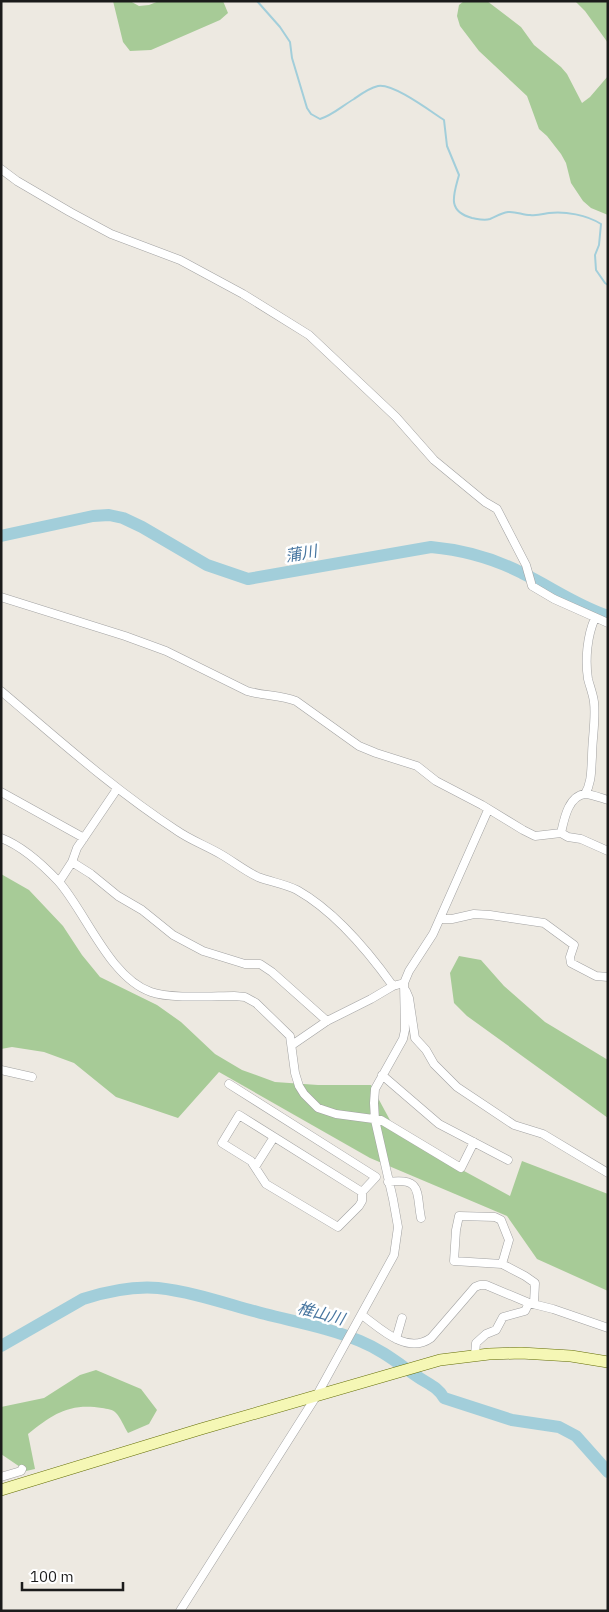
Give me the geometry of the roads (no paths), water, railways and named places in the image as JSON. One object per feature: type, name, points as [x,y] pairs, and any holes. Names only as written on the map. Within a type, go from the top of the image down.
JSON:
[{"type":"street","points":[[1,168],[17,180],[70,212],[111,234],[180,260],[243,294],[309,335],[396,418],[434,460],[485,502],[497,509],[526,565],[532,586],[554,599],[608,623]]},
{"type":"street","points":[[1,597],[125,636],[166,651],[258,695],[286,697],[296,701],[360,746],[417,766],[436,781],[535,836],[561,832],[568,837],[581,839],[608,851]]},
{"type":"street","points":[[561,832],[569,806],[574,800],[585,794],[591,776],[594,702],[588,678],[588,650],[590,630],[595,618]]},
{"type":"street","points":[[1,692],[117,789],[177,831],[256,876],[297,890],[313,901],[352,936],[393,986]]},
{"type":"street","points":[[59,882],[72,862],[77,848],[117,789]]},
{"type":"street","points":[[1,792],[84,838]]},
{"type":"street","points":[[585,794],[608,800]]},
{"type":"street","points":[[180,1611],[317,1395],[394,1256],[398,1227],[375,1120],[375,1089],[403,1039],[405,1022],[404,983],[409,971],[440,920],[488,810]]},
{"type":"street","points":[[1,838],[9,841],[26,853],[59,882],[111,959],[136,985],[153,993],[166,995],[245,997],[256,1003],[284,1028],[290,1036],[297,1079],[304,1094],[318,1108],[336,1114],[381,1120],[461,1168],[474,1142]]},
{"type":"street","points":[[72,862],[91,874],[118,896],[142,910],[173,935],[203,951],[245,964],[262,965],[327,1021]]},
{"type":"street","points":[[440,920],[466,915],[482,915],[544,923],[574,945],[570,957],[571,963],[596,976],[608,977]]},
{"type":"street","points":[[292,1045],[327,1021],[393,986],[404,983]]},
{"type":"street","points":[[404,983],[409,998],[413,1034],[434,1064],[449,1080],[465,1094],[514,1125],[543,1134],[608,1173]]},
{"type":"street","points":[[1,1070],[32,1078]]},
{"type":"street","points":[[382,1075],[439,1124],[508,1160]]},
{"type":"street","points":[[229,1084],[376,1177],[402,1180],[416,1188],[420,1196],[421,1218]]},
{"type":"street","points":[[362,1192],[239,1115],[222,1143],[251,1161],[266,1184],[338,1227],[359,1206],[362,1201],[362,1192],[376,1177]]},
{"type":"street","points":[[255,1167],[274,1137]]},
{"type":"street","points":[[475,1355],[476,1342],[486,1334],[496,1330],[503,1317],[525,1311],[531,1303],[535,1283],[502,1264],[454,1261],[459,1216],[496,1217],[501,1220],[509,1240],[502,1264]]},
{"type":"street","points":[[361,1318],[400,1342],[427,1342],[480,1285],[491,1287],[531,1303],[608,1328]]},
{"type":"street","points":[[396,1339],[402,1318]]},
{"type":"street","points":[[1,1490],[430,1362],[475,1355],[504,1353],[571,1356],[608,1362]]},
{"type":"street","points":[[1,1477],[21,1471],[22,1468]]},
{"type":"waterway","points":[[257,1],[280,27],[290,42],[292,58],[307,108],[311,114],[320,119],[325,117],[365,91],[378,86],[385,86],[411,98],[444,120],[447,146],[459,175],[454,195],[455,206],[458,211],[472,218],[483,220],[511,212],[527,215],[569,213],[595,221],[601,224],[599,245],[595,255],[596,270],[608,285]]},
{"type":"waterway","name":"蒲川","points":[[1,536],[93,516],[109,515],[123,518],[142,527],[207,565],[248,579],[431,547],[443,548],[500,563],[533,578],[586,607],[608,616]]},
{"type":"waterway","name":"椎山川","points":[[1,1346],[83,1299],[92,1296],[139,1288],[158,1288],[185,1292],[349,1336],[383,1353],[439,1391],[444,1398],[512,1420],[559,1427],[576,1436],[608,1472]]}]
